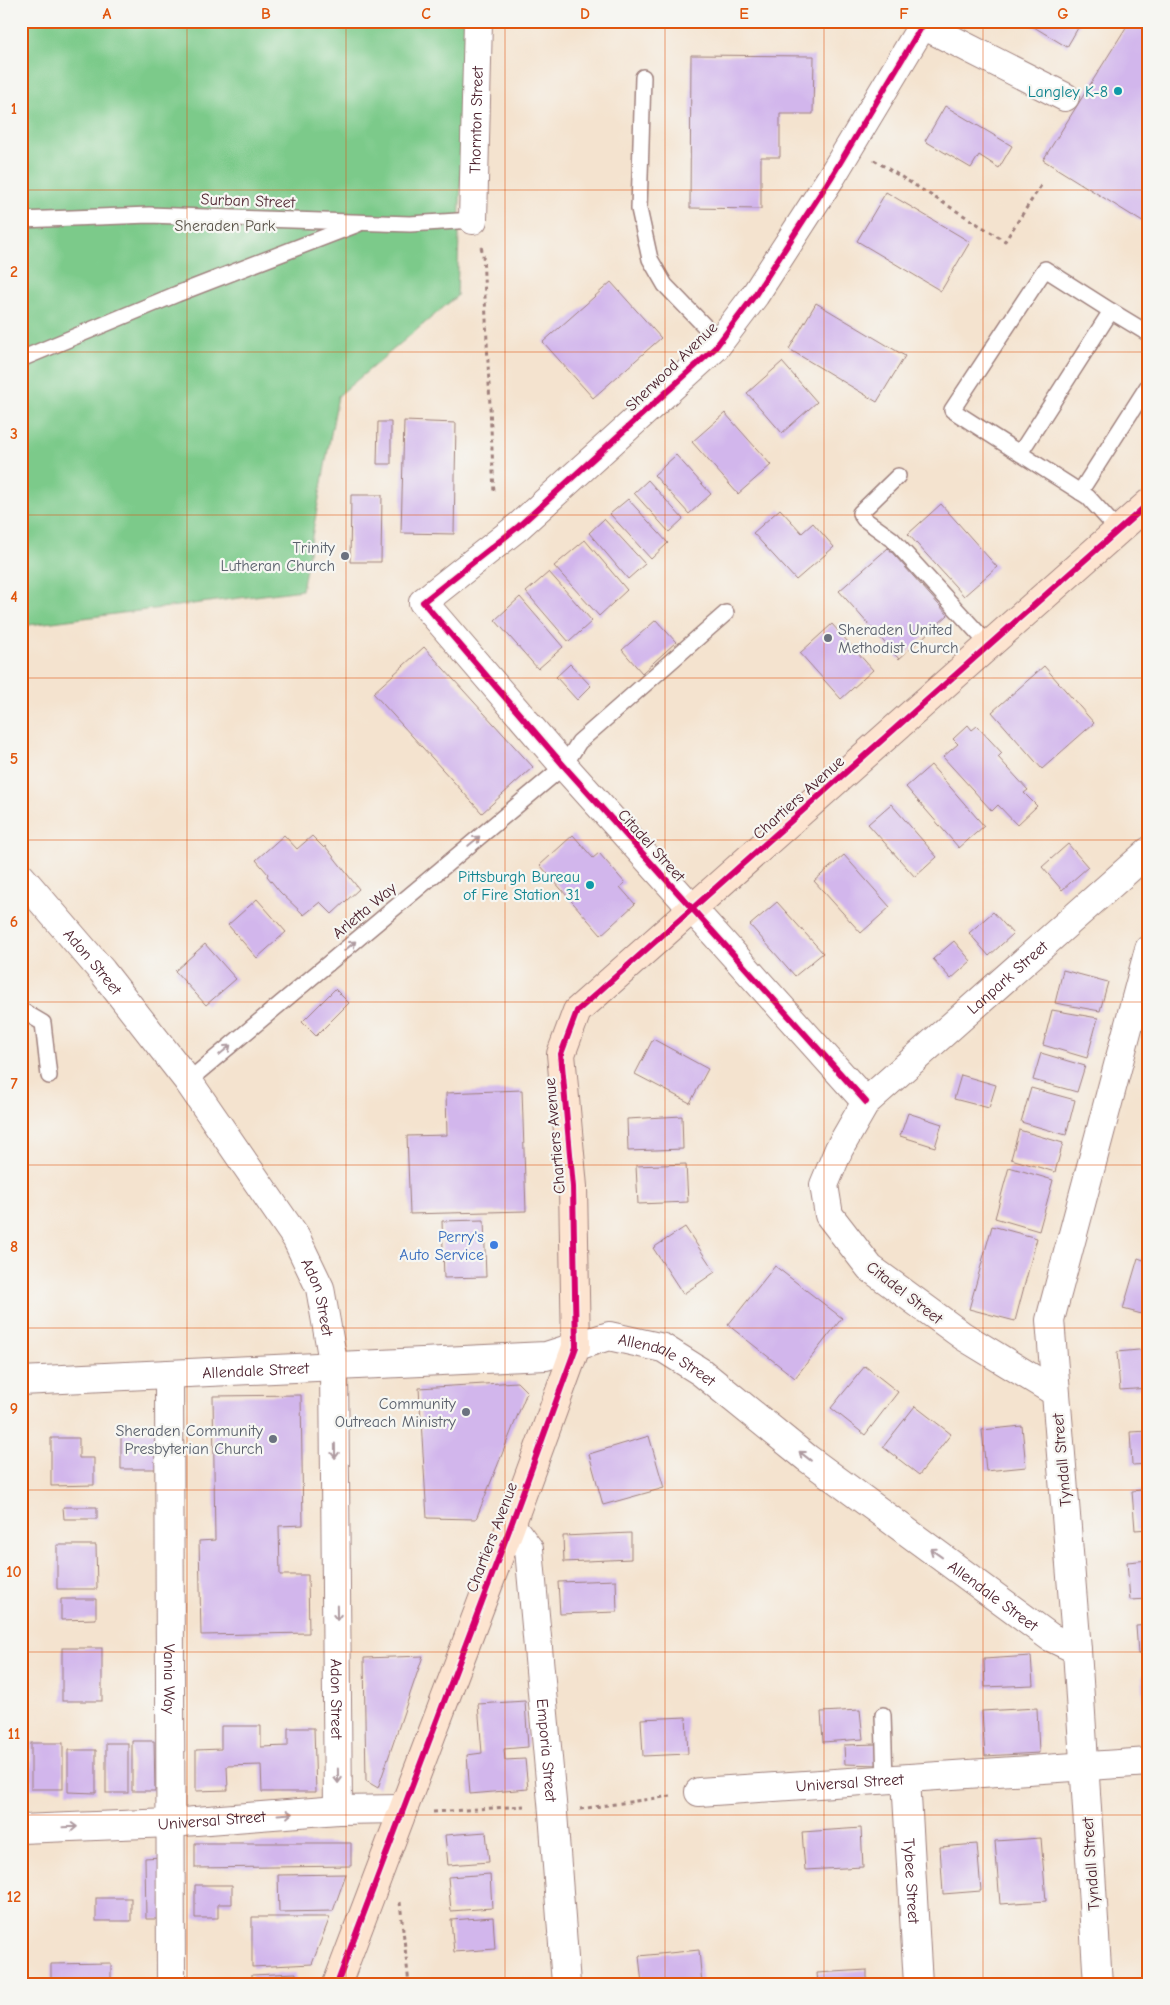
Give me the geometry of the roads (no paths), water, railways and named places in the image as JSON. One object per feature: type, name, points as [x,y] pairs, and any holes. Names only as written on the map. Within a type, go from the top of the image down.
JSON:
[{"type":"street","name":"Thornton Street","points":[[473,220],[478,21]]},
{"type":"street","points":[[924,23],[1065,97]]},
{"type":"street","name":"Sherwood Avenue","points":[[423,602],[519,526],[720,342],[755,295],[851,146],[924,23]]},
{"type":"street","name":"Chartiers Avenue","points":[[337,1984],[576,1347],[574,1187],[561,1054],[577,1011],[1149,504]]},
{"type":"street","name":"Citadel Street","points":[[423,602],[564,766],[866,1102],[838,1149],[824,1185],[829,1215],[870,1268],[963,1336],[1055,1392]]},
{"type":"street","name":"Lanpark Street","points":[[866,1102],[1149,851]]},
{"type":"street","name":"Adon Street","points":[[21,877],[102,971],[188,1081],[296,1238],[320,1288],[334,1367],[338,1810]]},
{"type":"street","name":"Tyndall Street","points":[[1098,1984],[1077,1650],[1050,1320],[1149,948]]},
{"type":"street","name":"Allendale Street","points":[[21,1381],[546,1356],[609,1336],[662,1348],[701,1372],[807,1458],[1050,1636],[1077,1650]]},
{"type":"street","name":"Vania Way","points":[[169,1374],[171,1984]]},
{"type":"street","name":"Emporia Street","points":[[511,1524],[529,1549],[553,1813],[566,1984]]},
{"type":"street","name":"Universal Street","points":[[699,1792],[1149,1762]]},
{"type":"street","name":"Tybee Street","points":[[895,1779],[918,1984]]},
{"type":"street","name":"Universal Street","points":[[21,1829],[170,1823],[338,1810],[402,1809]]},
{"type":"lane","points":[[643,77],[639,209],[650,259],[665,285],[720,342]]},
{"type":"lane","name":"Surban Street","points":[[21,220],[149,215],[410,224],[473,220]]},
{"type":"lane","points":[[21,359],[177,294],[364,222]]},
{"type":"lane","points":[[1118,530],[1088,497],[952,410],[1045,269],[1149,334]]},
{"type":"lane","points":[[1020,453],[1112,311]]},
{"type":"lane","points":[[1080,492],[1149,384]]},
{"type":"lane","points":[[898,476],[860,513],[864,519],[892,539],[989,645]]},
{"type":"lane","name":"Arletta Way","points":[[188,1081],[564,766],[579,742],[726,613]]},
{"type":"lane","points":[[21,1010],[43,1023],[49,1076]]},
{"type":"lane","name":"Tybee Street","points":[[883,1715],[895,1779]]},
{"type":"place","name":"Langley K-8","points":[[1118,91]]},
{"type":"place","name":"Trinity Lutheran Church","points":[[345,556]]},
{"type":"place","name":"Sheraden United Methodist Church","points":[[828,638]]},
{"type":"place","name":"Pittsburgh Bureau of Fire Station 31","points":[[590,885]]},
{"type":"place","name":"Perry's Auto Service","points":[[494,1245]]},
{"type":"place","name":"Community Outreach Ministry","points":[[466,1412]]},
{"type":"place","name":"Sheraden Community Presbyterian Church","points":[[273,1439]]},
{"type":"park label","name":"Sheraden Park","points":[[225,225]]}]
